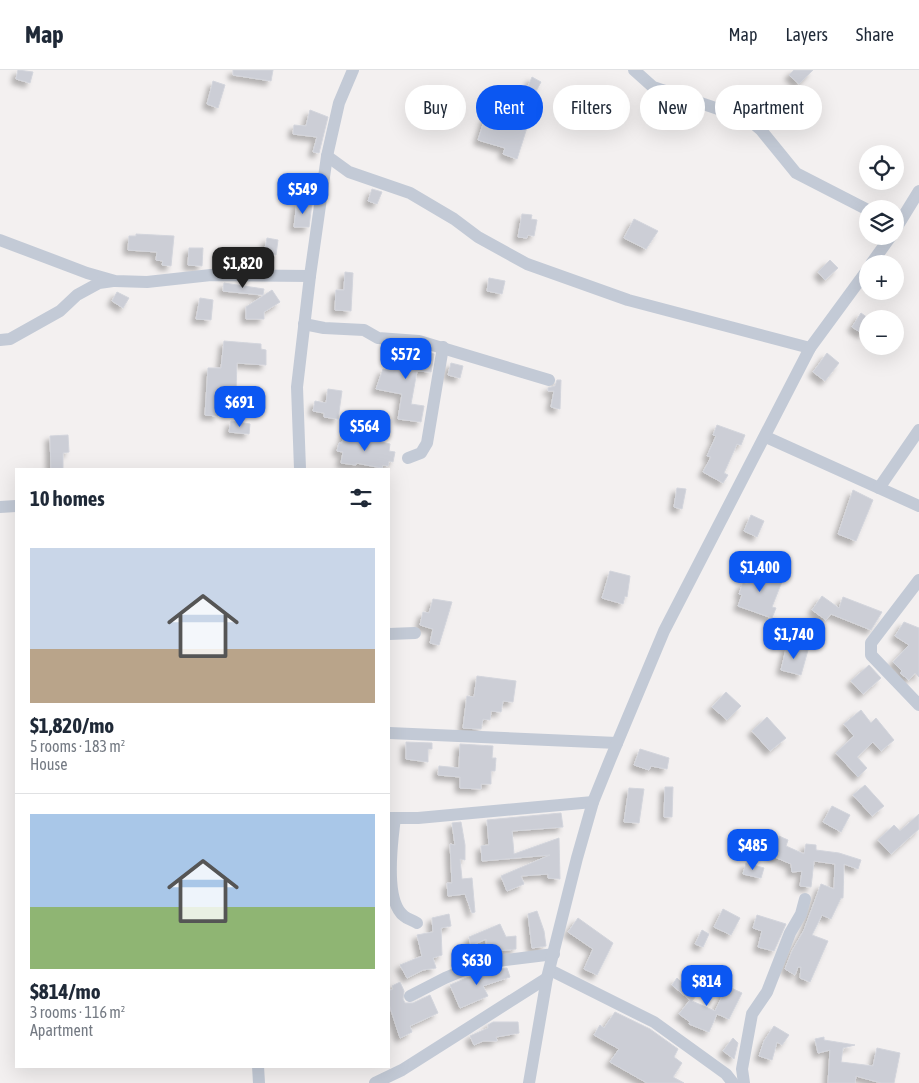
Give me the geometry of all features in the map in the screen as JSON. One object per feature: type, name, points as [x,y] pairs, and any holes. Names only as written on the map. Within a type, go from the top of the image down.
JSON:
[{"type":"street","points":[[300,468],[297,387],[310,276],[327,156],[339,103],[352,70]]},
{"type":"street","points":[[634,70],[653,87],[748,119],[761,130],[796,173],[859,206]]},
{"type":"street","points":[[327,156],[349,172],[410,193],[454,219],[478,237],[527,264],[628,300],[810,348]]},
{"type":"street","points":[[904,214],[919,192]]},
{"type":"street","points":[[0,240],[87,273],[116,281]]},
{"type":"street","points":[[0,340],[10,339],[60,311],[77,295],[99,283],[116,281],[147,282],[212,275],[310,276]]},
{"type":"street","points":[[529,1083],[548,974],[593,802],[617,743],[664,631],[766,437],[810,348],[859,281]]},
{"type":"street","points":[[304,324],[324,328],[364,330],[378,338],[419,341],[549,380]]},
{"type":"street","points":[[408,458],[421,453],[427,443],[443,348]]},
{"type":"street","points":[[879,488],[919,430]]},
{"type":"street","points":[[766,437],[919,506]]},
{"type":"street","points":[[0,507],[15,506]]},
{"type":"street","points":[[919,580],[906,601],[871,643],[871,655],[919,705]]},
{"type":"street","points":[[390,634],[415,633]]},
{"type":"street","points":[[390,733],[617,743]]},
{"type":"street","points":[[417,922],[402,915],[396,904],[391,848],[392,818],[593,802]]},
{"type":"street","points":[[744,1083],[742,1069],[752,1014],[767,992],[790,934],[801,914],[805,899]]},
{"type":"street","points":[[410,996],[481,964],[554,954]]},
{"type":"street","points":[[375,1083],[417,1061],[548,974]]},
{"type":"street","points":[[548,974],[654,1022],[726,1074],[734,1083]]},
{"type":"street","points":[[258,1068],[259,1083]]},
{"type":"building","points":[[18,70],[33,72],[30,83],[16,79]]},
{"type":"building","points":[[233,70],[273,70],[271,81],[233,75]]},
{"type":"building","points":[[794,70],[813,70],[799,84],[789,75]]},
{"type":"building","points":[[532,77],[541,82],[539,85],[529,85]]},
{"type":"building","points":[[213,81],[225,85],[218,108],[207,104]]},
{"type":"building","points":[[310,110],[328,117],[319,153],[313,152],[317,137],[293,134],[294,125],[306,126]]},
{"type":"building","points":[[481,130],[526,130],[517,159],[503,154],[505,148],[478,140]]},
{"type":"building","points":[[293,182],[304,183],[304,194],[292,193]]},
{"type":"building","points":[[372,189],[382,192],[377,204],[368,201]]},
{"type":"building","points":[[297,202],[312,203],[309,227],[294,227]]},
{"type":"building","points":[[522,214],[532,215],[531,219],[537,220],[534,236],[528,235],[527,238],[518,237]]},
{"type":"building","points":[[634,219],[658,231],[646,249],[624,238]]},
{"type":"building","points":[[136,234],[174,236],[171,266],[162,265],[163,261],[156,260],[157,252],[128,250],[129,236],[136,236]]},
{"type":"building","points":[[267,238],[278,240],[276,255],[264,253]]},
{"type":"building","points":[[189,248],[203,248],[202,266],[188,265]]},
{"type":"building","points":[[830,260],[838,268],[825,280],[818,272]]},
{"type":"building","points":[[345,272],[353,273],[351,311],[335,310],[336,290],[344,290]]},
{"type":"building","points":[[489,278],[505,281],[502,294],[487,291]]},
{"type":"building","points":[[224,283],[264,289],[263,295],[223,291]]},
{"type":"building","points":[[272,290],[280,302],[264,312],[264,319],[246,319],[246,307]]},
{"type":"building","points":[[117,292],[129,298],[123,308],[112,301]]},
{"type":"building","points":[[200,298],[213,300],[211,320],[196,319]]},
{"type":"building","points":[[859,316],[859,331],[852,327]]},
{"type":"building","points":[[224,341],[261,344],[261,349],[266,350],[266,365],[237,363],[236,391],[220,390],[218,416],[205,415],[208,368],[221,368]]},
{"type":"building","points":[[396,347],[418,349],[434,354],[431,372],[417,371],[411,404],[424,406],[421,422],[398,419],[402,394],[376,389],[383,369],[393,371]]},
{"type":"building","points":[[827,353],[839,363],[825,381],[813,372]]},
{"type":"building","points":[[451,363],[463,366],[460,378],[448,375]]},
{"type":"building","points":[[557,380],[561,380],[560,409],[551,407],[554,391],[548,391],[548,388],[555,386]]},
{"type":"building","points":[[328,389],[342,391],[338,419],[324,417],[324,413],[313,411],[315,401],[326,403]]},
{"type":"building","points":[[231,421],[250,424],[249,434],[229,432]]},
{"type":"building","points":[[717,425],[745,435],[741,445],[737,444],[724,473],[728,475],[723,483],[703,472],[711,457],[707,456],[716,436],[713,435]]},
{"type":"building","points":[[344,433],[390,444],[389,451],[395,452],[393,462],[389,461],[388,466],[383,465],[382,468],[356,463],[356,465],[341,463],[343,452],[337,451],[339,443],[342,443]]},
{"type":"building","points":[[68,435],[69,452],[63,453],[63,468],[51,468],[50,436]]},
{"type":"building","points":[[677,488],[686,489],[682,509],[674,507]]},
{"type":"building","points":[[853,490],[873,500],[856,541],[838,534]]},
{"type":"building","points":[[751,515],[764,521],[757,537],[744,531]]},
{"type":"building","points":[[753,567],[783,579],[772,607],[776,608],[772,618],[738,606],[742,595],[739,594],[743,582],[747,584]]},
{"type":"building","points":[[610,571],[630,576],[627,597],[625,596],[623,604],[602,598]]},
{"type":"building","points":[[822,596],[839,608],[843,597],[882,612],[871,630],[831,614],[826,620],[812,610]]},
{"type":"building","points":[[433,599],[452,602],[439,645],[430,643],[433,629],[420,625],[423,612],[429,613]]},
{"type":"building","points":[[904,622],[919,628],[919,677],[915,673],[909,680],[900,673],[902,671],[893,662],[909,645],[895,636]]},
{"type":"building","points":[[787,645],[808,650],[801,675],[781,670]]},
{"type":"building","points":[[869,665],[881,678],[863,694],[851,681]]},
{"type":"building","points":[[477,676],[516,681],[513,702],[503,701],[501,712],[491,711],[490,720],[483,719],[481,729],[463,728],[467,696],[474,697]]},
{"type":"building","points":[[726,692],[741,706],[727,720],[712,707]]},
{"type":"building","points":[[861,710],[871,723],[876,718],[894,740],[881,751],[873,742],[857,757],[867,768],[858,777],[836,753],[854,736],[844,724]]},
{"type":"building","points":[[767,717],[786,738],[770,751],[752,731]]},
{"type":"building","points":[[406,742],[432,743],[432,749],[428,749],[428,762],[406,759]]},
{"type":"building","points":[[460,744],[493,746],[492,758],[496,758],[495,771],[491,771],[491,784],[481,784],[481,789],[460,788],[460,777],[438,775],[439,766],[459,768]]},
{"type":"building","points":[[640,749],[669,758],[667,769],[651,766],[649,770],[634,765]]},
{"type":"building","points":[[865,785],[884,806],[872,816],[853,795]]},
{"type":"building","points":[[665,787],[673,787],[672,817],[664,817]]},
{"type":"building","points":[[629,788],[644,789],[639,823],[624,822]]},
{"type":"building","points":[[832,806],[850,815],[841,832],[823,822]]},
{"type":"building","points":[[561,813],[563,827],[512,831],[514,854],[559,838],[560,879],[548,878],[548,874],[521,876],[524,884],[507,891],[501,876],[550,855],[482,861],[481,846],[489,845],[487,820]]},
{"type":"building","points":[[919,814],[919,829],[891,854],[878,840],[894,825],[900,831]]},
{"type":"building","points":[[461,822],[465,845],[465,860],[460,859],[462,879],[472,878],[475,912],[472,913],[465,894],[448,896],[447,883],[452,883],[450,844],[455,845],[452,823]]},
{"type":"building","points":[[779,836],[788,840],[786,846],[804,854],[806,844],[816,845],[816,850],[839,853],[861,860],[858,869],[844,864],[843,898],[841,898],[831,919],[822,915],[812,935],[828,941],[810,982],[800,978],[801,967],[798,967],[795,975],[785,969],[792,951],[804,930],[821,884],[834,889],[835,864],[814,861],[811,887],[800,886],[802,871],[792,872],[791,864],[770,855]]},
{"type":"building","points":[[746,863],[764,868],[761,878],[743,874]]},
{"type":"building","points":[[723,909],[740,918],[731,935],[714,927]]},
{"type":"building","points":[[537,911],[544,931],[546,946],[532,948],[528,914]]},
{"type":"building","points":[[449,914],[451,926],[441,928],[442,955],[433,958],[436,968],[423,970],[407,978],[400,965],[422,956],[417,935],[433,932],[432,918]]},
{"type":"building","points":[[757,915],[786,924],[774,951],[758,947],[762,931],[753,928]]},
{"type":"building","points":[[578,918],[613,943],[597,975],[584,969],[593,949],[568,932]]},
{"type":"building","points":[[500,924],[506,937],[516,936],[516,949],[487,952],[486,939],[471,946],[469,937]]},
{"type":"building","points":[[702,930],[709,934],[703,947],[695,944]]},
{"type":"building","points":[[507,968],[510,977],[483,986],[488,996],[460,1008],[450,985],[483,971]]},
{"type":"building","points":[[677,978],[696,996],[692,1001],[715,1011],[727,986],[742,993],[729,1019],[717,1014],[709,1032],[689,1024],[690,1022],[679,1014],[690,1000],[672,985]]},
{"type":"building","points":[[400,982],[404,991],[403,999],[405,1003],[413,1003],[430,995],[438,1013],[410,1026],[412,1032],[400,1038],[390,1007],[390,990],[393,989],[392,986]]},
{"type":"building","points":[[615,1012],[650,1029],[678,1049],[674,1057],[682,1063],[673,1077],[684,1083],[647,1083],[610,1062],[619,1049],[594,1035],[600,1025],[604,1028]]},
{"type":"building","points":[[493,1022],[518,1022],[519,1033],[496,1037],[497,1041],[483,1041],[474,1045],[470,1036],[488,1028],[488,1025]]},
{"type":"building","points":[[774,1026],[789,1035],[782,1045],[777,1042],[772,1060],[759,1056],[764,1041]]},
{"type":"building","points":[[824,1037],[824,1040],[855,1045],[843,1048],[841,1062],[873,1066],[877,1048],[900,1053],[894,1083],[881,1083],[856,1076],[855,1083],[828,1083],[830,1050],[818,1053],[815,1039]]},
{"type":"building","points":[[733,1038],[738,1043],[734,1059],[723,1051]]}]
